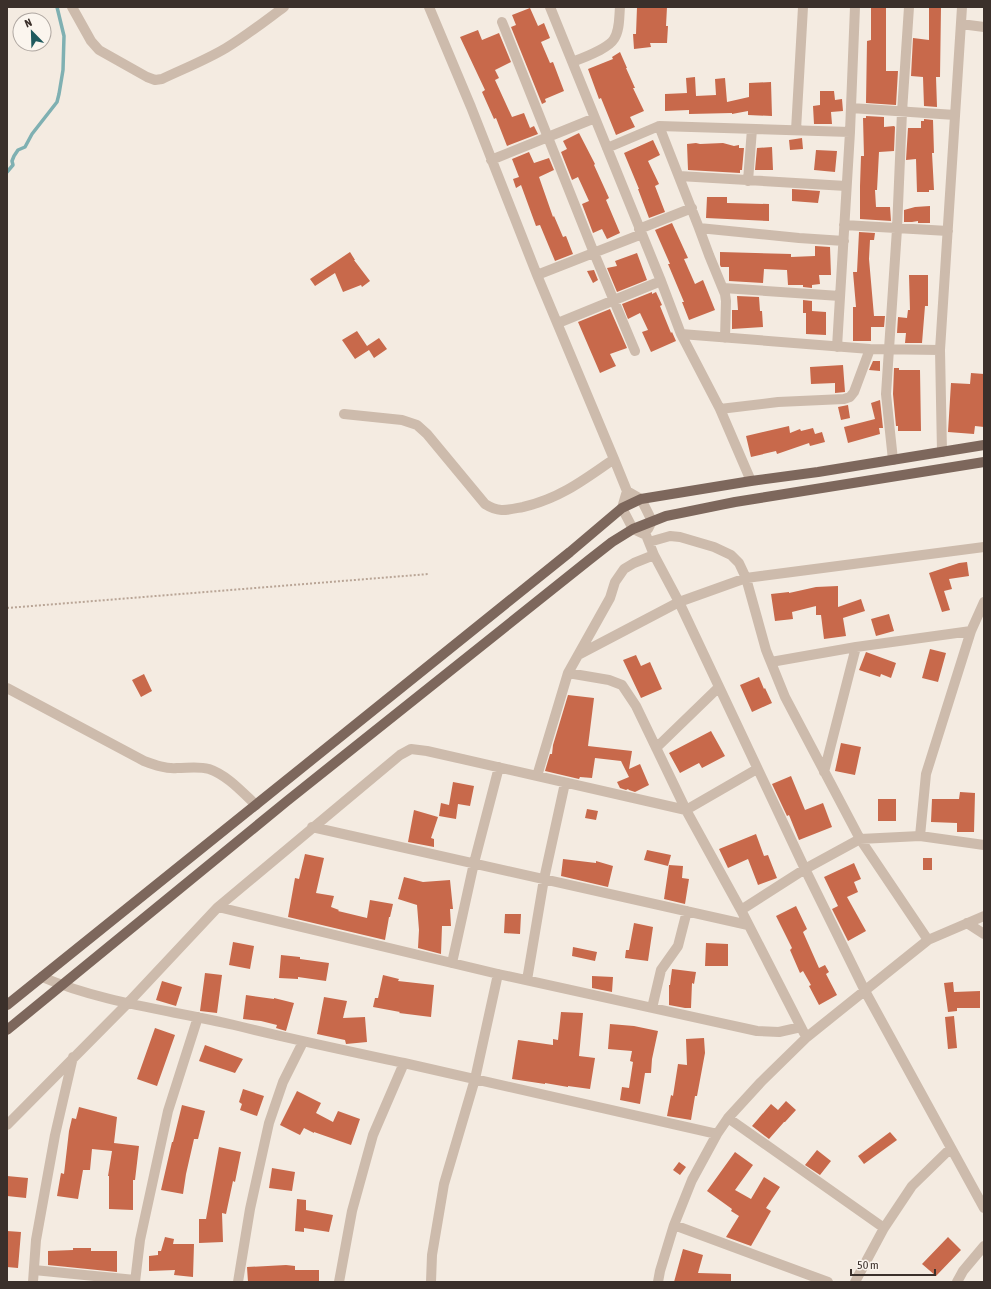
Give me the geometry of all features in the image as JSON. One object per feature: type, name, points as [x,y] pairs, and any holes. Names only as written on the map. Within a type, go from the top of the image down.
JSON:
[{"type":"main road","points":[[7,1006],[570,552],[622,508],[641,499],[984,446]]},
{"type":"main road","points":[[7,1030],[293,796],[582,565],[612,542],[633,529],[666,516],[735,502],[984,462]]},
{"type":"street","points":[[72,7],[91,41],[99,50],[154,80],[162,79],[226,48],[284,7]]},
{"type":"street","points":[[429,7],[471,107],[537,275],[627,491],[641,499],[652,521],[648,538],[654,555],[679,602],[757,769],[865,990],[984,1208]]},
{"type":"street","points":[[550,7],[596,118],[681,334],[720,408],[751,481]]},
{"type":"street","points":[[573,62],[608,46],[618,30],[620,7]]},
{"type":"street","points":[[796,130],[804,7]]},
{"type":"street","points":[[837,347],[850,132],[855,7]]},
{"type":"street","points":[[893,460],[886,394],[909,7]]},
{"type":"street","points":[[942,452],[940,350],[962,7]]},
{"type":"street","points":[[502,22],[594,253],[635,351]]},
{"type":"street","points":[[961,24],[984,27]]},
{"type":"street","points":[[851,108],[955,115]]},
{"type":"street","points":[[491,160],[596,118]]},
{"type":"street","points":[[607,148],[659,126],[850,132]]},
{"type":"street","points":[[659,126],[723,288],[726,301],[725,338]]},
{"type":"street","points":[[748,181],[752,129]]},
{"type":"street","points":[[679,176],[846,186]]},
{"type":"street","points":[[537,275],[594,253],[692,208]]},
{"type":"street","points":[[844,225],[948,231]]},
{"type":"street","points":[[699,228],[844,241]]},
{"type":"street","points":[[558,323],[661,281]]},
{"type":"street","points":[[723,288],[840,296]]},
{"type":"street","points":[[681,334],[837,347],[889,350],[940,350]]},
{"type":"street","points":[[720,408],[778,402],[844,399],[850,397],[854,392],[870,349]]},
{"type":"street","points":[[344,414],[402,420],[417,425],[427,434],[485,504],[500,511],[540,503],[583,481],[614,459]]},
{"type":"street","points":[[627,491],[622,508],[633,529],[648,538],[670,536],[680,537],[714,547],[731,555],[739,563],[746,578],[771,662],[784,697],[860,839],[928,940]]},
{"type":"street","points":[[578,655],[679,602],[746,578],[984,547]]},
{"type":"street","points":[[537,776],[568,673],[610,598],[615,582],[624,569],[634,563],[654,555]]},
{"type":"street","points":[[920,836],[926,774],[971,630],[984,602]]},
{"type":"street","points":[[771,662],[856,647],[971,630]]},
{"type":"street","points":[[824,772],[856,647]]},
{"type":"street","points":[[568,673],[609,680],[622,686],[636,706],[686,810],[807,1037]]},
{"type":"street","points":[[656,748],[718,687]]},
{"type":"street","points":[[7,688],[144,761],[162,767],[191,767],[208,769],[222,775],[256,805]]},
{"type":"street","points":[[7,1125],[127,1004],[218,907],[312,827],[400,755],[411,749],[427,751],[686,810],[757,769]]},
{"type":"street","points":[[452,963],[474,863],[499,767]]},
{"type":"street","points":[[527,980],[544,879],[565,782]]},
{"type":"street","points":[[312,827],[748,924]]},
{"type":"street","points":[[740,910],[805,869],[860,839],[920,836],[984,845]]},
{"type":"street","points":[[218,907],[498,974],[757,1031],[779,1032],[801,1027]]},
{"type":"street","points":[[652,1008],[662,970],[678,946],[687,911]]},
{"type":"street","points":[[658,1282],[674,1225],[692,1180],[717,1134],[728,1118],[761,1082],[807,1037],[928,940],[984,916]]},
{"type":"street","points":[[967,922],[984,934]]},
{"type":"street","points":[[431,1282],[432,1254],[444,1184],[475,1079],[498,974]]},
{"type":"street","points":[[42,977],[61,985],[127,1004],[198,1017],[303,1042],[404,1063],[717,1134]]},
{"type":"street","points":[[34,1270],[135,1281],[140,1240],[168,1111],[198,1017]]},
{"type":"street","points":[[238,1282],[250,1209],[269,1122],[283,1082],[303,1042]]},
{"type":"street","points":[[33,1282],[36,1240],[54,1142],[73,1057]]},
{"type":"street","points":[[339,1282],[352,1211],[373,1135],[404,1063]]},
{"type":"street","points":[[728,1118],[884,1228]]},
{"type":"street","points":[[855,1282],[884,1228],[912,1186],[951,1148]]},
{"type":"street","points":[[674,1225],[828,1282]]},
{"type":"street","points":[[957,1282],[963,1271],[984,1246]]},
{"type":"path","points":[[7,608],[429,574]]},
{"type":"building","points":[[637,7],[667,7],[667,43],[650,43],[651,47],[634,49],[633,34],[636,34]]},
{"type":"building","points":[[871,7],[886,7],[886,71],[898,71],[896,105],[866,103],[867,41],[871,40]]},
{"type":"building","points":[[929,7],[941,7],[940,77],[936,77],[937,107],[924,106],[923,77],[911,76],[913,38],[929,40]]},
{"type":"building","points":[[530,8],[538,26],[544,23],[550,38],[541,42],[550,63],[553,62],[564,91],[545,99],[546,102],[542,104],[511,27],[516,25],[512,15]]},
{"type":"building","points":[[478,30],[482,40],[499,33],[511,62],[495,70],[499,78],[495,80],[512,117],[524,113],[530,128],[534,126],[538,134],[507,146],[496,118],[494,119],[482,92],[485,90],[460,37]]},
{"type":"building","points":[[620,52],[635,88],[633,88],[644,111],[630,117],[635,127],[616,135],[601,98],[599,99],[588,69],[613,59],[612,57]]},
{"type":"building","points":[[695,77],[696,96],[716,95],[715,79],[725,78],[727,102],[749,97],[749,83],[771,82],[772,116],[748,115],[748,111],[732,114],[689,114],[689,110],[665,111],[665,94],[687,93],[686,78]]},
{"type":"building","points":[[820,91],[834,91],[835,100],[842,99],[843,111],[831,112],[832,124],[814,124],[813,106],[820,105]]},
{"type":"building","points":[[866,116],[884,117],[884,127],[895,127],[894,151],[879,152],[877,190],[875,190],[876,207],[890,207],[891,221],[860,219],[861,156],[864,156],[863,118],[866,118]]},
{"type":"building","points":[[924,119],[933,120],[934,153],[932,153],[934,190],[929,190],[929,192],[917,192],[916,159],[906,160],[908,128],[921,128],[921,121],[924,121]]},
{"type":"building","points":[[579,133],[595,164],[594,165],[609,198],[606,200],[620,233],[607,239],[602,229],[593,233],[582,204],[589,201],[578,177],[572,180],[561,152],[567,149],[563,141]]},
{"type":"building","points":[[802,138],[803,149],[790,150],[789,140]]},
{"type":"building","points":[[653,140],[660,155],[648,161],[659,184],[655,186],[665,212],[649,218],[624,153]]},
{"type":"building","points":[[723,143],[734,146],[739,145],[739,148],[744,148],[742,170],[740,170],[740,173],[688,170],[687,144]]},
{"type":"building","points":[[772,147],[773,170],[755,170],[757,148]]},
{"type":"building","points":[[816,150],[837,151],[835,172],[814,170]]},
{"type":"building","points":[[529,152],[534,163],[549,158],[554,170],[539,177],[553,217],[554,216],[563,237],[566,236],[573,254],[555,261],[540,225],[536,226],[521,185],[516,188],[513,179],[519,177],[512,159]]},
{"type":"building","points":[[792,189],[820,191],[818,203],[792,201]]},
{"type":"building","points":[[707,197],[727,197],[727,203],[769,204],[769,221],[706,218]]},
{"type":"building","points":[[930,206],[930,223],[918,223],[918,221],[904,222],[904,210],[915,207]]},
{"type":"building","points":[[672,223],[688,258],[684,259],[695,284],[703,280],[715,310],[689,320],[682,302],[684,302],[668,264],[670,264],[655,230]]},
{"type":"building","points":[[859,232],[875,233],[874,240],[870,240],[869,259],[874,316],[885,316],[884,327],[871,327],[871,341],[853,341],[853,307],[856,307],[853,272],[857,272]]},
{"type":"building","points":[[815,246],[830,247],[831,275],[819,275],[820,284],[812,285],[812,288],[803,287],[803,285],[788,285],[787,270],[764,269],[763,283],[729,281],[729,267],[721,267],[720,265],[720,252],[791,254],[791,257],[815,256]]},
{"type":"building","points":[[350,252],[354,260],[370,281],[362,287],[361,285],[343,292],[335,273],[315,286],[310,279]]},
{"type":"building","points":[[637,253],[647,280],[617,292],[607,268],[617,266],[615,261]]},
{"type":"building","points":[[594,270],[598,280],[593,283],[587,271]]},
{"type":"building","points":[[909,275],[928,275],[928,306],[925,306],[922,343],[905,343],[906,333],[897,333],[898,317],[907,318],[908,310],[910,310]]},
{"type":"building","points":[[652,292],[652,294],[656,292],[671,333],[672,332],[676,341],[651,352],[642,332],[648,330],[640,313],[628,319],[622,304]]},
{"type":"building","points":[[737,296],[759,297],[763,327],[732,329],[732,310],[738,310]]},
{"type":"building","points":[[803,300],[812,301],[812,311],[826,312],[826,335],[806,334],[806,313],[803,313]]},
{"type":"building","points":[[610,309],[627,348],[610,354],[616,366],[600,373],[578,322]]},
{"type":"building","points":[[357,331],[367,346],[379,338],[387,349],[374,358],[369,350],[355,359],[342,340]]},
{"type":"building","points":[[873,361],[880,361],[880,371],[869,370]]},
{"type":"building","points":[[843,365],[845,392],[835,393],[835,383],[811,384],[810,367]]},
{"type":"building","points":[[894,368],[899,368],[899,370],[920,370],[921,431],[898,431],[898,426],[896,426],[893,394]]},
{"type":"building","points":[[971,373],[984,374],[984,427],[975,426],[974,434],[948,432],[951,383],[970,384]]},
{"type":"building","points":[[880,400],[883,428],[879,428],[880,434],[848,443],[844,427],[875,419],[871,403]]},
{"type":"building","points":[[848,405],[850,418],[841,420],[838,407]]},
{"type":"building","points":[[789,426],[790,433],[800,429],[801,431],[813,428],[815,434],[822,432],[825,442],[810,446],[809,443],[777,454],[776,451],[751,457],[746,436]]},
{"type":"building","points":[[967,562],[969,576],[949,579],[952,589],[944,591],[950,610],[942,612],[929,573],[959,563]]},
{"type":"building","points":[[838,586],[838,607],[861,599],[865,611],[843,618],[846,636],[824,639],[821,615],[816,615],[816,606],[792,612],[793,619],[775,621],[771,594],[789,593],[816,587]]},
{"type":"building","points":[[889,614],[894,631],[876,636],[871,619]]},
{"type":"building","points":[[930,649],[946,653],[938,682],[922,678]]},
{"type":"building","points":[[866,652],[896,663],[891,678],[881,674],[880,677],[859,670]]},
{"type":"building","points":[[636,655],[641,666],[650,662],[662,689],[641,698],[623,660]]},
{"type":"building","points":[[144,674],[152,691],[141,697],[132,680]]},
{"type":"building","points":[[759,677],[772,703],[752,712],[740,685]]},
{"type":"building","points":[[568,695],[594,698],[588,746],[632,751],[629,769],[640,764],[649,785],[635,792],[620,788],[617,782],[629,777],[621,761],[595,758],[592,778],[580,777],[579,779],[545,771],[550,754],[552,754],[553,745]]},
{"type":"building","points":[[711,731],[725,756],[702,768],[699,763],[680,773],[669,753]]},
{"type":"building","points":[[841,743],[861,747],[855,775],[835,771]]},
{"type":"building","points":[[791,776],[805,810],[823,803],[832,827],[799,840],[789,815],[787,816],[772,784]]},
{"type":"building","points":[[453,782],[474,786],[470,806],[458,804],[456,819],[439,816],[441,803],[449,805]]},
{"type":"building","points":[[960,792],[975,793],[974,832],[957,832],[957,823],[931,822],[932,799],[959,799]]},
{"type":"building","points":[[878,799],[896,799],[896,821],[878,821]]},
{"type":"building","points":[[587,809],[598,811],[596,820],[585,818]]},
{"type":"building","points":[[414,810],[438,817],[431,838],[434,839],[434,847],[408,842]]},
{"type":"building","points":[[756,834],[764,856],[768,855],[777,878],[758,885],[748,859],[728,868],[719,849]]},
{"type":"building","points":[[647,850],[671,855],[668,866],[644,860]]},
{"type":"building","points":[[305,854],[324,858],[316,893],[334,896],[331,907],[339,910],[338,911],[367,918],[370,900],[393,904],[385,940],[288,917],[295,878],[299,879]]},
{"type":"building","points":[[923,858],[932,858],[932,870],[923,870]]},
{"type":"building","points":[[563,859],[596,863],[596,861],[613,866],[608,887],[561,876]]},
{"type":"building","points":[[854,863],[861,879],[854,882],[858,892],[847,897],[866,931],[848,941],[832,909],[838,906],[824,877]]},
{"type":"building","points":[[669,865],[683,866],[682,878],[689,879],[685,904],[664,899]]},
{"type":"building","points":[[404,877],[423,882],[450,880],[453,909],[450,909],[451,926],[442,926],[441,954],[418,948],[419,930],[417,905],[398,899]]},
{"type":"building","points":[[796,906],[807,929],[803,932],[819,968],[825,965],[829,972],[826,974],[837,995],[819,1005],[809,986],[811,985],[803,971],[800,973],[790,950],[792,948],[776,916]]},
{"type":"building","points":[[505,914],[521,914],[520,934],[504,933]]},
{"type":"building","points":[[634,923],[653,927],[648,961],[625,958],[626,950],[629,950]]},
{"type":"building","points":[[233,942],[254,946],[250,969],[229,965]]},
{"type":"building","points":[[706,943],[728,944],[728,966],[705,966]]},
{"type":"building","points":[[573,947],[597,952],[595,961],[572,956]]},
{"type":"building","points":[[281,955],[329,963],[326,981],[298,977],[298,979],[279,978]]},
{"type":"building","points":[[672,969],[696,972],[694,984],[692,983],[691,1008],[669,1005],[669,985]]},
{"type":"building","points":[[205,973],[222,975],[217,1013],[200,1011]]},
{"type":"building","points":[[383,975],[399,979],[398,981],[434,985],[431,1017],[399,1013],[400,1012],[373,1007],[375,998],[378,998]]},
{"type":"building","points":[[592,976],[613,977],[612,992],[592,988]]},
{"type":"building","points":[[162,981],[182,987],[176,1006],[156,1000]]},
{"type":"building","points":[[953,982],[954,992],[980,991],[980,1008],[957,1008],[957,1011],[948,1012],[944,983]]},
{"type":"building","points":[[246,995],[274,998],[294,1003],[286,1031],[276,1028],[277,1025],[243,1019]]},
{"type":"building","points":[[324,997],[347,1001],[343,1018],[365,1017],[367,1042],[346,1044],[345,1040],[317,1034]]},
{"type":"building","points":[[561,1012],[583,1013],[579,1056],[595,1058],[590,1089],[512,1079],[518,1040],[553,1045],[553,1039],[558,1040]]},
{"type":"building","points":[[954,1016],[957,1048],[948,1049],[945,1017]]},
{"type":"building","points":[[610,1024],[634,1026],[658,1031],[652,1059],[651,1073],[645,1073],[640,1104],[620,1100],[622,1087],[629,1088],[633,1062],[630,1061],[632,1051],[608,1049]]},
{"type":"building","points":[[155,1028],[175,1035],[157,1086],[137,1079]]},
{"type":"building","points":[[704,1038],[705,1053],[691,1120],[667,1116],[671,1095],[673,1096],[678,1064],[687,1065],[686,1039]]},
{"type":"building","points":[[205,1045],[243,1059],[235,1073],[199,1061]]},
{"type":"building","points":[[243,1089],[264,1096],[257,1116],[240,1110],[242,1104],[239,1102]]},
{"type":"building","points":[[297,1091],[321,1103],[316,1113],[333,1122],[338,1111],[360,1119],[351,1145],[314,1133],[304,1128],[300,1135],[280,1125]]},
{"type":"building","points":[[786,1101],[796,1110],[769,1139],[752,1126],[771,1104],[778,1110]]},
{"type":"building","points":[[182,1105],[205,1111],[198,1139],[194,1139],[183,1194],[161,1190]]},
{"type":"building","points":[[79,1107],[117,1117],[114,1143],[139,1146],[135,1180],[133,1180],[133,1210],[109,1209],[108,1176],[112,1151],[92,1149],[90,1170],[83,1170],[78,1199],[57,1196],[61,1173],[64,1174],[72,1118],[76,1119]]},
{"type":"building","points":[[890,1132],[897,1140],[864,1164],[858,1156]]},
{"type":"building","points":[[219,1147],[241,1152],[235,1182],[233,1181],[226,1214],[222,1213],[223,1242],[199,1243],[199,1219],[206,1219]]},
{"type":"building","points":[[817,1150],[831,1161],[820,1175],[805,1165]]},
{"type":"building","points":[[735,1152],[753,1165],[735,1190],[751,1199],[764,1177],[780,1187],[766,1208],[771,1211],[751,1246],[726,1237],[739,1216],[731,1211],[732,1209],[707,1191]]},
{"type":"building","points":[[679,1162],[686,1167],[680,1175],[673,1170]]},
{"type":"building","points":[[272,1168],[295,1172],[292,1191],[269,1188]]},
{"type":"building","points":[[7,1176],[28,1178],[26,1198],[7,1196]]},
{"type":"building","points":[[297,1199],[306,1200],[306,1210],[333,1215],[329,1232],[304,1228],[304,1232],[295,1231]]},
{"type":"building","points":[[7,1231],[21,1232],[18,1268],[7,1267]]},
{"type":"building","points":[[165,1237],[174,1239],[173,1244],[194,1244],[193,1277],[174,1275],[175,1270],[149,1271],[149,1256],[158,1255],[158,1251],[161,1251]]},
{"type":"building","points":[[948,1237],[961,1250],[936,1276],[922,1264]]},
{"type":"building","points":[[73,1248],[91,1248],[91,1251],[117,1251],[117,1272],[48,1265],[48,1251],[73,1250]]},
{"type":"building","points":[[683,1249],[703,1255],[698,1273],[731,1274],[731,1282],[674,1282]]},
{"type":"building","points":[[295,1266],[295,1270],[319,1270],[319,1282],[248,1282],[247,1267]]},
{"type":"waterway","points":[[7,172],[13,165],[12,161],[18,150],[25,147],[32,134],[57,102],[63,70],[64,36],[57,7]]}]
